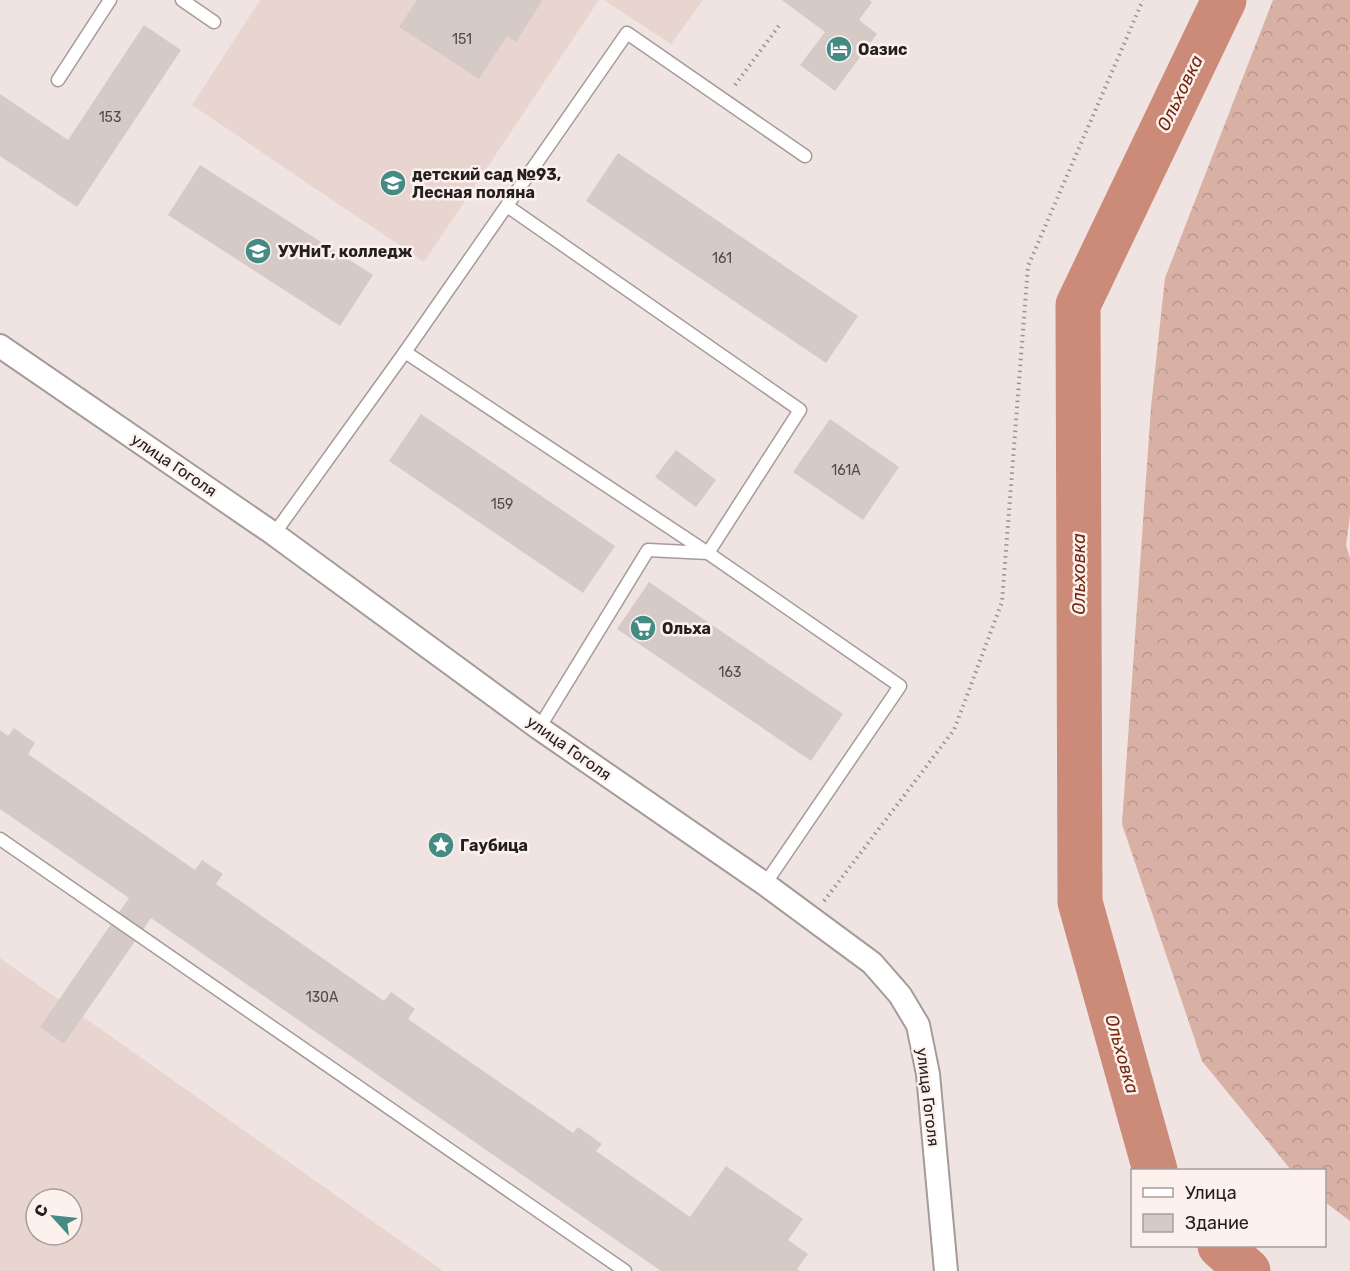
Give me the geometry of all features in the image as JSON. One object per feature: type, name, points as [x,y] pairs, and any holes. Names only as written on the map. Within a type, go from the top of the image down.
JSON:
[{"type":"street","name":"улица Гоголя","points":[[0,346],[274,534],[539,728],[765,884],[872,963],[900,995],[918,1025],[928,1074],[946,1271]]},
{"type":"lane","points":[[58,80],[110,0]]},
{"type":"lane","points":[[182,0],[214,22]]},
{"type":"lane","points":[[274,534],[405,352],[627,33],[805,156]]},
{"type":"lane","points":[[507,206],[800,410],[708,553]]},
{"type":"lane","points":[[405,352],[708,553],[900,686],[765,884]]},
{"type":"lane","points":[[539,728],[648,550],[708,553]]},
{"type":"lane","points":[[0,839],[625,1271]]},
{"type":"path","points":[[811,918],[954,730],[1002,602],[1028,266],[1143,0]]},
{"type":"path","points":[[724,100],[781,23]]},
{"type":"shaded area","name":"детский сад №93, Лесная поляна","points":[[260,0],[599,0],[424,262],[192,105]]},
{"type":"shaded area","points":[[604,0],[703,0],[671,44]]},
{"type":"shaded area","points":[[0,958],[443,1271],[0,1271]]},
{"type":"green space","points":[[1273,0],[1350,0],[1350,516],[1346,545],[1350,558],[1350,1221],[1326,1203],[1326,1169],[1290,1169],[1202,1061],[1122,824],[1151,407],[1165,278]]},
{"type":"building","points":[[417,0],[542,1],[516,42],[507,36],[479,79],[399,27]]},
{"type":"building","name":"Оазис","points":[[782,0],[869,0],[872,2],[859,20],[877,34],[835,91],[800,65],[825,32]]},
{"type":"building","points":[[144,25],[181,50],[77,207],[0,156],[0,94],[68,140]]},
{"type":"building","points":[[618,153],[858,316],[826,363],[586,201]]},
{"type":"building","name":"УУНиТ, колледж","points":[[200,165],[373,275],[340,326],[168,215]]},
{"type":"building","points":[[421,414],[615,546],[583,593],[389,461]]},
{"type":"building","points":[[830,419],[899,467],[863,520],[793,472]]},
{"type":"building","points":[[676,450],[716,480],[696,507],[655,477]]},
{"type":"building","points":[[649,582],[843,714],[811,761],[617,629]]},
{"type":"building","points":[[14,728],[35,743],[28,754],[195,870],[202,860],[223,874],[216,884],[384,1001],[391,992],[415,1009],[408,1019],[573,1133],[578,1127],[602,1144],[596,1151],[690,1217],[726,1166],[803,1219],[788,1240],[808,1254],[797,1269],[800,1271],[661,1271],[151,918],[64,1044],[40,1027],[129,898],[0,809],[0,730],[8,736]]},
{"type":"waterway","name":"Ольховка","points":[[1155,1169],[1080,902],[1078,305],[1224,0]]},
{"type":"waterway","name":"Ольховка","points":[[1221,1247],[1248,1271]]},
{"type":"place","name":"Оазис","points":[[839,49]]},
{"type":"place","name":"детский сад №93, Лесная поляна","points":[[393,183]]},
{"type":"place","name":"УУНиТ, колледж","points":[[258,251]]},
{"type":"place","name":"Ольха","points":[[643,628]]},
{"type":"place","name":"Гаубица","points":[[441,845]]}]
